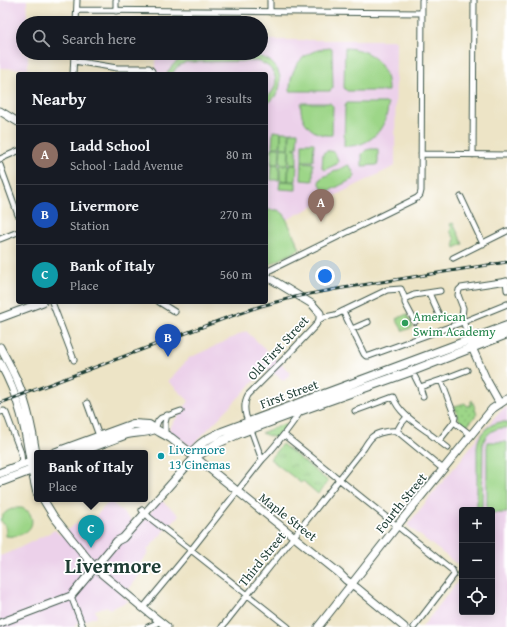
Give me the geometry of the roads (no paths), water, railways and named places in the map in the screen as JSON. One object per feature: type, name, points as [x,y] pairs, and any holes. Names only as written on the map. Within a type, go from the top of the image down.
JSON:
[{"type":"main road","name":"First Street","points":[[249,426],[302,410],[412,371],[507,326]]},
{"type":"main road","name":"First Street","points":[[193,456],[249,426],[313,398],[470,344],[507,334]]},
{"type":"main road","name":"Maple Street","points":[[62,450],[133,424],[141,424],[149,425],[165,434],[193,456]]},
{"type":"main road","points":[[85,450],[127,434],[148,432],[155,429]]},
{"type":"main road","points":[[0,473],[33,463]]},
{"type":"main road","points":[[0,482],[33,463]]},
{"type":"street","points":[[77,0],[77,16]]},
{"type":"street","points":[[116,0],[116,11]]},
{"type":"street","points":[[270,0],[270,12]]},
{"type":"street","points":[[268,273],[270,270],[417,198],[420,195],[422,0]]},
{"type":"street","points":[[473,155],[474,0]]},
{"type":"street","points":[[77,10],[422,13]]},
{"type":"street","points":[[73,72],[74,61],[117,68],[149,68],[152,72]]},
{"type":"street","points":[[0,111],[16,121]]},
{"type":"street","points":[[0,159],[16,152]]},
{"type":"street","points":[[421,154],[507,155]]},
{"type":"street","points":[[0,165],[16,209]]},
{"type":"street","points":[[461,197],[483,244]]},
{"type":"street","points":[[453,258],[507,232]]},
{"type":"street","points":[[0,239],[16,233]]},
{"type":"street","points":[[268,277],[312,304],[320,313],[320,318]]},
{"type":"street","points":[[500,404],[486,379],[470,344],[463,322],[462,308],[458,295],[461,288],[506,281],[507,290]]},
{"type":"street","name":"Old First Street","points":[[262,460],[244,409],[248,395],[316,325],[320,318],[335,315],[387,290],[401,289],[406,298]]},
{"type":"street","points":[[415,322],[406,303],[406,298],[414,295],[440,291]]},
{"type":"street","points":[[429,293],[439,315]]},
{"type":"street","points":[[0,318],[38,304]]},
{"type":"street","points":[[53,304],[74,360]]},
{"type":"street","points":[[162,304],[175,312]]},
{"type":"street","points":[[343,311],[364,354],[369,356],[463,322],[507,304]]},
{"type":"street","points":[[352,329],[368,322]]},
{"type":"street","points":[[0,347],[14,372],[28,411],[33,463]]},
{"type":"street","points":[[0,363],[13,388],[21,413],[33,463]]},
{"type":"street","points":[[420,387],[467,370]]},
{"type":"street","points":[[416,377],[423,397]]},
{"type":"street","points":[[439,441],[454,422],[455,417],[441,380]]},
{"type":"street","points":[[355,411],[393,397],[395,403],[407,417],[448,448]]},
{"type":"street","name":"Fourth Street","points":[[318,627],[492,409],[507,399]]},
{"type":"street","points":[[87,403],[99,436]]},
{"type":"street","points":[[155,429],[161,418],[181,410]]},
{"type":"street","points":[[143,608],[262,460],[284,435],[302,410]]},
{"type":"street","points":[[2,412],[6,412],[21,453],[33,463]]},
{"type":"street","points":[[165,434],[165,423],[167,416]]},
{"type":"street","points":[[407,417],[397,431],[443,469]]},
{"type":"street","points":[[454,422],[471,435]]},
{"type":"street","name":"Third Street","points":[[222,627],[340,480],[369,440],[376,433],[392,430],[397,431]]},
{"type":"street","points":[[284,435],[452,570],[454,575],[414,627]]},
{"type":"street","name":"Maple Street","points":[[193,456],[404,627]]},
{"type":"street","name":"First Street","points":[[2,624],[71,596],[117,541],[120,535],[184,468],[193,456]]},
{"type":"street","points":[[45,502],[54,517],[95,568],[167,627]]},
{"type":"street","points":[[143,512],[288,627]]},
{"type":"street","points":[[71,596],[83,627]]},
{"type":"street","points":[[148,627],[160,621]]},
{"type":"railway","points":[[0,403],[261,306],[299,296],[337,289],[507,262]]},
{"type":"place","name":"Ladd School","points":[[321,222]]},
{"type":"place","name":"American Swim Academy","points":[[405,323]]},
{"type":"place","name":"Livermore","points":[[168,357]]},
{"type":"place","name":"Livermore 13 Cinemas","points":[[161,456]]},
{"type":"place","name":"Bank of Italy","points":[[91,548]]},
{"type":"district","name":"Livermore","points":[[113,565]]}]
